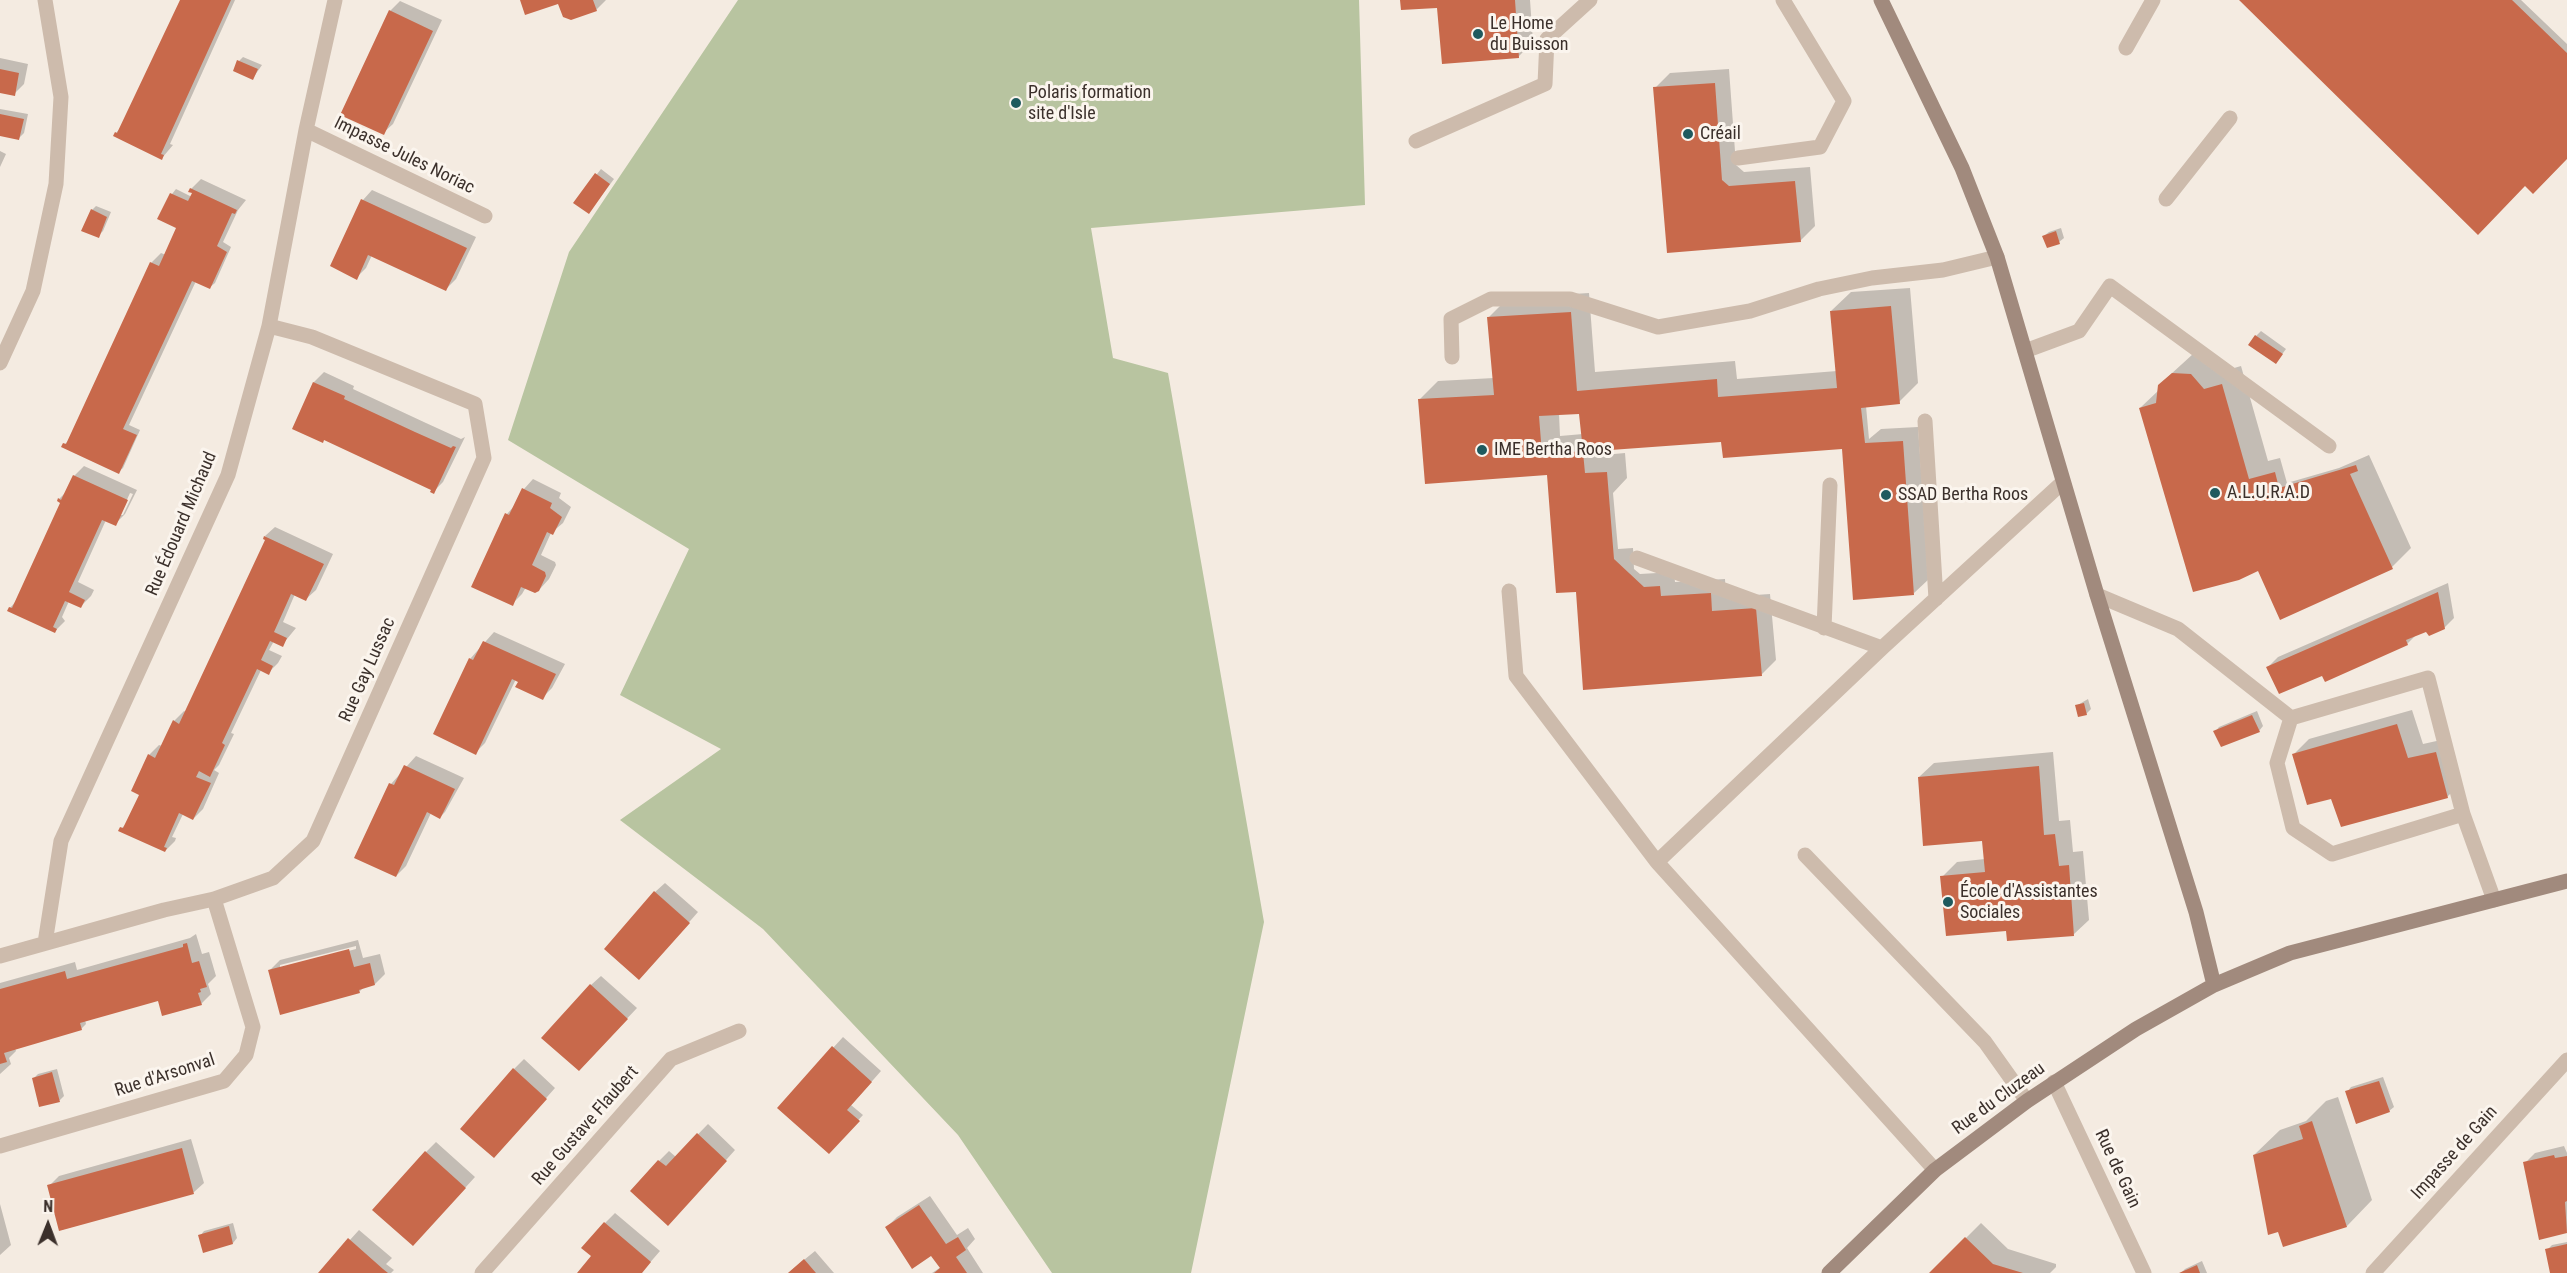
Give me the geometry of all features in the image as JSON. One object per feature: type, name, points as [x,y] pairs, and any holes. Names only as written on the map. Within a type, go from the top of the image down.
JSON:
[{"type":"street","points":[[0,363],[33,291],[56,184],[61,97],[45,0]]},
{"type":"street","name":"Rue Édouard Michaud","points":[[45,943],[61,841],[228,475],[269,326],[306,130],[334,0]]},
{"type":"street","points":[[1416,141],[1545,84],[1547,39],[1590,0]]},
{"type":"street","points":[[1737,158],[1820,147],[1844,100],[1783,0]]},
{"type":"street","points":[[1881,0],[1962,168],[1997,257],[2097,595],[2196,912],[2214,985]]},
{"type":"street","points":[[2126,48],[2152,0]]},
{"type":"street","points":[[2166,200],[2230,118]]},
{"type":"street","name":"Impasse Jules Noriac","points":[[306,130],[485,216]]},
{"type":"street","points":[[1452,357],[1451,319],[1491,299],[1570,299],[1658,327],[1750,311],[1819,289],[1872,278],[1943,270],[1997,257]]},
{"type":"street","points":[[2025,351],[2079,331],[2110,286],[2329,446]]},
{"type":"street","name":"Rue Gay Lussac","points":[[0,956],[164,910],[214,899],[273,878],[313,842],[484,458],[475,404],[312,337],[269,326]]},
{"type":"street","points":[[1925,421],[1936,599]]},
{"type":"street","points":[[1657,862],[1882,648],[2063,482]]},
{"type":"street","points":[[1824,628],[1830,485]]},
{"type":"street","points":[[1637,558],[1882,648]]},
{"type":"street","points":[[1509,591],[1516,676],[1657,862],[1935,1170]]},
{"type":"street","points":[[2097,595],[2178,628],[2291,718]]},
{"type":"street","points":[[2291,718],[2428,678],[2463,814],[2494,900]]},
{"type":"street","points":[[2291,718],[2277,764],[2293,828],[2332,854],[2463,814]]},
{"type":"street","points":[[1805,855],[1985,1042],[2027,1101]]},
{"type":"street","name":"Rue du Cluzeau","points":[[1829,1273],[1935,1170],[2027,1101],[2136,1029],[2214,985],[2290,953],[2567,881]]},
{"type":"street","name":"Rue d'Arsonval","points":[[0,1146],[224,1081],[246,1055],[253,1027],[214,899]]},
{"type":"street","name":"Rue Gustave Flaubert","points":[[483,1273],[671,1059],[739,1031]]},
{"type":"street","name":"Impasse de Gain","points":[[2373,1273],[2567,1060]]},
{"type":"street","name":"Rue de Gain","points":[[2054,1082],[2144,1273]]},
{"type":"green space","points":[[738,0],[1359,0],[1365,205],[1091,228],[1113,358],[1168,373],[1264,922],[1191,1273],[1052,1273],[958,1135],[763,929],[620,820],[721,749],[620,695],[689,549],[508,440],[569,252]]},
{"type":"building","points":[[180,0],[231,0],[161,154],[164,155],[162,160],[113,136],[115,132],[117,133]]},
{"type":"building","points":[[520,0],[593,0],[597,11],[571,20],[563,17],[558,4],[525,15]]},
{"type":"building","name":"Le Home du Buisson","points":[[1400,0],[1515,0],[1519,58],[1442,64],[1437,8],[1401,10]]},
{"type":"building","points":[[2239,0],[2512,0],[2567,53],[2567,159],[2533,194],[2525,186],[2478,235]]},
{"type":"building","points":[[389,10],[433,31],[384,135],[340,115]]},
{"type":"building","points":[[237,60],[258,69],[253,80],[233,71]]},
{"type":"building","points":[[0,69],[19,73],[15,96],[0,93]]},
{"type":"building","name":"Créail","points":[[1715,83],[1722,180],[1729,186],[1795,181],[1801,242],[1667,253],[1653,87]]},
{"type":"building","points":[[0,114],[24,119],[19,140],[0,136]]},
{"type":"building","points":[[595,173],[610,184],[589,214],[573,203]]},
{"type":"building","points":[[190,188],[237,210],[235,214],[232,213],[217,246],[227,252],[210,289],[192,281],[123,429],[137,435],[119,474],[61,447],[63,443],[66,444],[150,262],[159,266],[176,228],[157,219],[170,193],[188,201],[192,193],[188,192]]},
{"type":"building","points":[[361,199],[467,248],[446,291],[368,255],[357,280],[330,266]]},
{"type":"building","points":[[91,209],[107,217],[99,238],[81,231]]},
{"type":"building","points":[[2056,231],[2060,244],[2047,248],[2042,236]]},
{"type":"building","points":[[1891,306],[1900,404],[1861,408],[1865,443],[1903,441],[1914,595],[1853,600],[1842,449],[1723,458],[1721,442],[1583,452],[1585,473],[1607,472],[1614,559],[1644,587],[1660,586],[1661,596],[1711,593],[1712,611],[1756,608],[1762,676],[1583,690],[1576,592],[1556,593],[1547,475],[1425,484],[1418,399],[1494,395],[1487,317],[1571,312],[1577,391],[1717,379],[1718,397],[1837,388],[1830,311]],"holes":[[[1579,414],[1583,451],[1542,454],[1539,416]]]},
{"type":"building","points":[[2255,335],[2283,354],[2276,364],[2248,345]]},
{"type":"building","name":"A.L.U.R.A.D","points":[[2172,373],[2191,374],[2204,389],[2222,384],[2249,479],[2275,472],[2279,488],[2356,465],[2358,471],[2350,474],[2393,569],[2280,620],[2258,571],[2239,580],[2193,592],[2139,408],[2156,403],[2158,385]]},
{"type":"building","points":[[313,382],[415,432],[451,448],[456,447],[434,494],[430,492],[431,490],[324,440],[323,443],[292,429]]},
{"type":"building","points":[[73,475],[128,500],[116,526],[102,520],[69,592],[85,600],[81,608],[65,601],[53,627],[57,629],[55,633],[7,611],[9,607],[12,608],[60,503],[57,501],[58,498],[61,500]]},
{"type":"building","points":[[522,488],[552,503],[550,508],[562,517],[553,535],[547,532],[532,565],[545,572],[546,576],[539,591],[535,593],[521,587],[513,606],[471,587],[505,513],[509,515]]},
{"type":"building","points":[[264,536],[324,564],[306,601],[291,594],[274,632],[287,638],[283,647],[270,641],[261,660],[273,666],[269,675],[257,669],[222,743],[225,745],[210,777],[199,771],[196,777],[211,783],[193,820],[179,813],[164,847],[167,848],[165,852],[118,831],[120,827],[123,828],[139,795],[131,791],[148,754],[155,758],[173,720],[179,724],[265,540]]},
{"type":"building","points":[[2438,592],[2445,629],[2429,636],[2426,632],[2406,640],[2408,645],[2325,682],[2322,676],[2279,694],[2266,667]]},
{"type":"building","points":[[483,641],[556,674],[543,700],[515,687],[518,682],[512,679],[476,755],[433,734],[469,658],[473,660]]},
{"type":"building","points":[[2084,703],[2087,715],[2078,717],[2075,705]]},
{"type":"building","points":[[2252,715],[2260,732],[2221,747],[2213,731]]},
{"type":"building","points":[[2397,724],[2408,758],[2436,752],[2448,798],[2341,827],[2331,799],[2307,805],[2292,754]]},
{"type":"building","points":[[404,765],[455,789],[440,819],[427,812],[396,877],[354,858],[389,783],[394,785]]},
{"type":"building","points":[[2039,766],[2044,835],[2055,834],[2059,866],[2069,865],[2074,936],[2007,941],[2006,931],[1946,936],[1940,876],[1985,872],[1982,841],[1923,846],[1918,777]]},
{"type":"building","points":[[654,891],[690,923],[639,980],[604,949]]},
{"type":"building","points":[[187,943],[192,963],[199,961],[207,987],[200,989],[201,992],[198,993],[202,1005],[162,1016],[158,1001],[80,1023],[82,1030],[4,1053],[7,1062],[0,1064],[0,989],[65,971],[67,979],[183,947],[183,944]]},
{"type":"building","points":[[349,949],[354,967],[370,963],[375,985],[359,990],[360,993],[280,1015],[268,970]]},
{"type":"building","points":[[590,984],[628,1019],[579,1071],[541,1038]]},
{"type":"building","points":[[832,1046],[872,1082],[847,1110],[860,1121],[829,1154],[777,1108]]},
{"type":"building","points":[[513,1068],[547,1099],[494,1158],[460,1129]]},
{"type":"building","points":[[52,1072],[60,1102],[39,1107],[32,1078]]},
{"type":"building","points":[[2379,1081],[2390,1112],[2356,1124],[2345,1091]]},
{"type":"building","points":[[2312,1121],[2347,1227],[2283,1247],[2278,1232],[2268,1235],[2253,1155],[2303,1139],[2299,1126]]},
{"type":"building","points":[[697,1133],[727,1161],[668,1226],[630,1191],[658,1160],[666,1166]]},
{"type":"building","points":[[182,1148],[194,1194],[59,1231],[47,1185]]},
{"type":"building","points":[[425,1151],[466,1188],[413,1246],[372,1210]]},
{"type":"building","points":[[2554,1155],[2555,1158],[2567,1156],[2567,1201],[2565,1202],[2567,1233],[2539,1240],[2523,1162]]},
{"type":"building","points":[[919,1205],[946,1244],[958,1237],[966,1250],[956,1257],[967,1273],[934,1273],[940,1268],[931,1256],[912,1269],[885,1227]]},
{"type":"building","points":[[604,1222],[651,1262],[642,1273],[577,1273],[591,1256],[581,1248]]},
{"type":"building","points":[[229,1226],[233,1244],[203,1253],[198,1235]]},
{"type":"building","points":[[1965,1237],[1993,1264],[2023,1273],[1929,1273]]},
{"type":"building","points":[[348,1238],[383,1269],[388,1273],[318,1273]]},
{"type":"building","points":[[2567,1244],[2567,1273],[2550,1273],[2545,1249]]},
{"type":"building","points":[[804,1259],[816,1273],[788,1273]]},
{"type":"building","points":[[2197,1265],[2200,1273],[2179,1273]]},
{"type":"place","name":"Le Home du Buisson","points":[[1478,34]]},
{"type":"place","name":"Polaris formation site d'Isle","points":[[1016,103]]},
{"type":"place","name":"Créail","points":[[1688,134]]},
{"type":"place","name":"IME Bertha Roos","points":[[1482,450]]},
{"type":"place","name":"A.L.U.R.A.D","points":[[2215,493]]},
{"type":"place","name":"SSAD Bertha Roos","points":[[1886,495]]},
{"type":"place","name":"École d'Assistantes Sociales","points":[[1948,902]]}]
